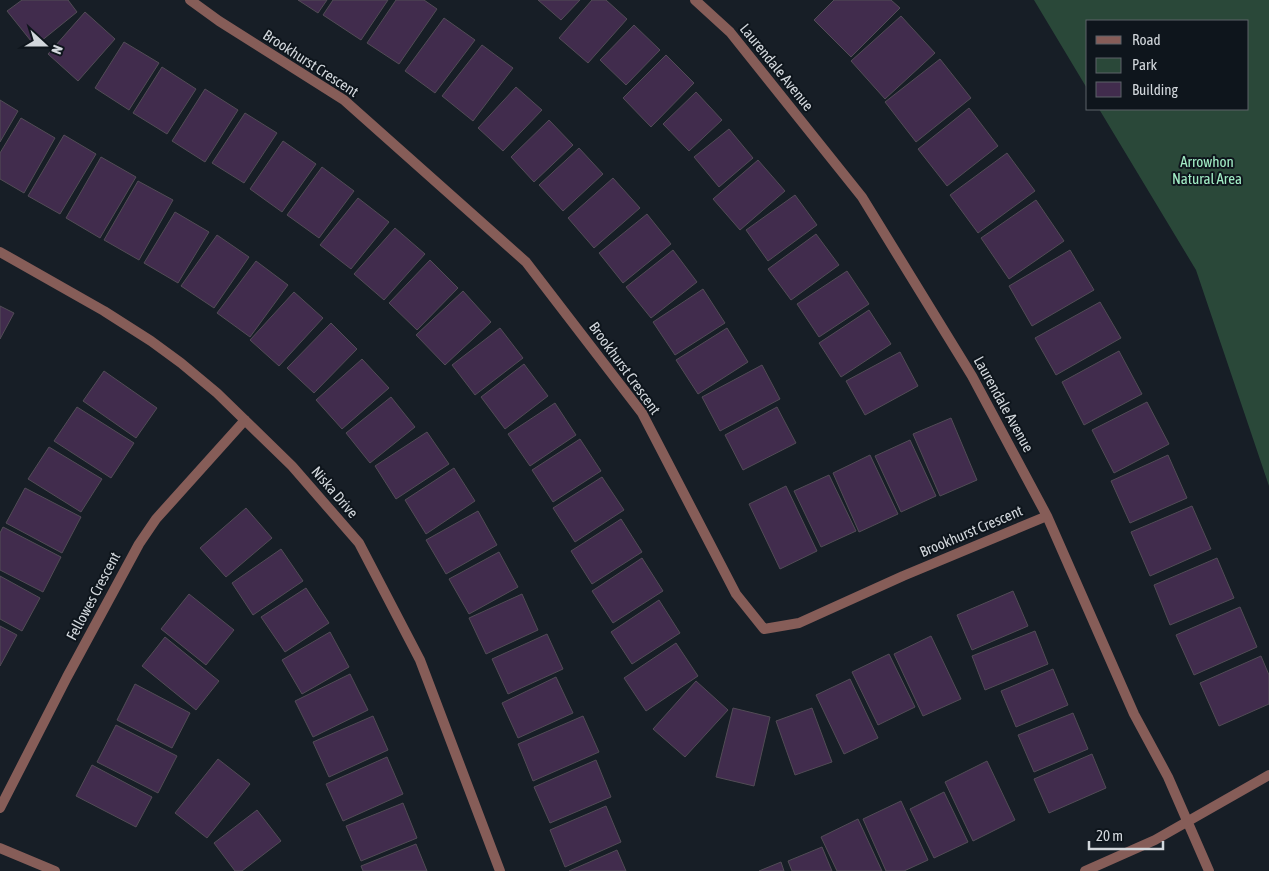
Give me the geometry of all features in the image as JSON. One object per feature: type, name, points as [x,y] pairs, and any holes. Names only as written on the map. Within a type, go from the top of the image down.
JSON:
[{"type":"street","name":"Brookhurst Crescent","points":[[190,0],[219,21],[344,100],[526,262],[642,413],[736,594],[764,629],[799,623],[903,576],[1047,516]]},
{"type":"street","name":"Laurendale Avenue","points":[[695,0],[730,32],[862,197],[972,376],[1047,516],[1134,714],[1168,777],[1209,871]]},
{"type":"street","name":"Niska Drive","points":[[0,252],[104,311],[151,341],[210,387],[292,466],[359,543],[420,660],[500,871]]},
{"type":"street","name":"Fellowes Crescent","points":[[0,808],[67,677],[139,544],[156,519],[245,420]]},
{"type":"street","points":[[1085,871],[1155,840],[1269,775]]},
{"type":"street","points":[[0,848],[55,871]]},
{"type":"green space","name":"Arrowhon Natural Area","points":[[1034,0],[1269,0],[1269,486],[1196,270],[1100,110],[1249,110],[1249,20],[1086,20],[1086,87]]},
{"type":"building","points":[[22,0],[68,0],[77,12],[35,46],[7,11]]},
{"type":"building","points":[[298,0],[327,0],[318,13]]},
{"type":"building","points":[[333,0],[388,0],[361,40],[323,15]]},
{"type":"building","points":[[396,0],[424,0],[437,9],[399,64],[367,43]]},
{"type":"building","points":[[538,0],[580,0],[561,20]]},
{"type":"building","points":[[592,0],[606,0],[627,19],[588,63],[559,38]]},
{"type":"building","points":[[834,0],[891,0],[900,8],[851,57],[814,20]]},
{"type":"building","points":[[85,12],[115,39],[78,81],[48,54]]},
{"type":"building","points":[[901,16],[935,53],[885,99],[851,61]]},
{"type":"building","points":[[444,18],[475,40],[435,93],[405,71]]},
{"type":"building","points":[[634,25],[660,50],[626,85],[600,60]]},
{"type":"building","points":[[124,42],[159,63],[129,110],[95,88]]},
{"type":"building","points":[[482,45],[513,68],[473,121],[442,96]]},
{"type":"building","points":[[666,55],[694,83],[651,127],[623,98]]},
{"type":"building","points":[[940,59],[971,98],[916,142],[885,102]]},
{"type":"building","points":[[162,67],[196,89],[167,134],[133,113]]},
{"type":"building","points":[[516,87],[542,110],[503,151],[478,128]]},
{"type":"building","points":[[205,89],[238,110],[205,162],[172,141]]},
{"type":"building","points":[[696,92],[722,120],[689,151],[663,124]]},
{"type":"building","points":[[0,100],[18,111],[0,142]]},
{"type":"building","points":[[969,108],[998,146],[947,186],[918,149]]},
{"type":"building","points":[[245,113],[277,133],[244,183],[212,163]]},
{"type":"building","points":[[21,118],[55,138],[24,193],[0,179],[0,153]]},
{"type":"building","points":[[549,120],[573,145],[534,182],[511,157]]},
{"type":"building","points":[[729,129],[753,158],[719,187],[694,157]]},
{"type":"building","points":[[64,135],[96,154],[60,214],[28,196]]},
{"type":"building","points":[[283,141],[316,164],[282,212],[250,189]]},
{"type":"building","points":[[579,148],[603,174],[563,211],[539,185]]},
{"type":"building","points":[[1007,153],[1035,191],[978,233],[950,195]]},
{"type":"building","points":[[101,157],[136,177],[100,238],[66,218]]},
{"type":"building","points":[[758,160],[785,191],[740,230],[713,199]]},
{"type":"building","points":[[322,167],[354,191],[319,238],[287,215]]},
{"type":"building","points":[[613,178],[640,208],[594,248],[568,218]]},
{"type":"building","points":[[138,181],[173,200],[139,260],[104,240]]},
{"type":"building","points":[[795,195],[817,225],[768,261],[746,230]]},
{"type":"building","points":[[358,198],[389,222],[351,269],[320,245]]},
{"type":"building","points":[[1036,200],[1064,241],[1009,279],[981,238]]},
{"type":"building","points":[[175,212],[209,232],[178,283],[144,263]]},
{"type":"building","points":[[647,214],[671,244],[623,283],[599,253]]},
{"type":"building","points":[[395,228],[425,254],[384,300],[354,274]]},
{"type":"building","points":[[816,234],[839,265],[791,300],[768,269]]},
{"type":"building","points":[[217,235],[249,257],[214,308],[181,286]]},
{"type":"building","points":[[673,250],[697,282],[651,318],[626,287]]},
{"type":"building","points":[[1070,250],[1094,290],[1032,326],[1009,286]]},
{"type":"building","points":[[430,260],[458,288],[417,330],[389,303]]},
{"type":"building","points":[[256,261],[288,285],[250,337],[217,313]]},
{"type":"building","points":[[847,271],[869,304],[819,337],[797,304]]},
{"type":"building","points":[[703,289],[725,323],[675,355],[653,322]]},
{"type":"building","points":[[463,291],[491,322],[445,365],[416,335]]},
{"type":"building","points":[[294,292],[323,318],[279,366],[250,340]]},
{"type":"building","points":[[1100,302],[1121,338],[1056,375],[1035,338]]},
{"type":"building","points":[[0,306],[14,313],[0,339]]},
{"type":"building","points":[[869,310],[891,344],[841,377],[819,343]]},
{"type":"building","points":[[331,323],[357,349],[314,393],[287,368]]},
{"type":"building","points":[[500,328],[523,358],[475,395],[452,365]]},
{"type":"building","points":[[727,328],[748,362],[698,394],[676,360]]},
{"type":"building","points":[[1119,351],[1142,394],[1084,425],[1062,382]]},
{"type":"building","points":[[900,352],[918,386],[865,415],[846,381]]},
{"type":"building","points":[[362,359],[389,388],[342,429],[316,400]]},
{"type":"building","points":[[524,364],[548,396],[505,429],[481,397]]},
{"type":"building","points":[[762,365],[780,399],[720,431],[702,397]]},
{"type":"building","points":[[104,371],[157,408],[136,438],[83,401]]},
{"type":"building","points":[[391,397],[415,427],[370,463],[346,433]]},
{"type":"building","points":[[1147,402],[1169,444],[1114,473],[1092,430]]},
{"type":"building","points":[[555,403],[576,435],[530,466],[508,434]]},
{"type":"building","points":[[77,407],[134,443],[111,478],[54,441]]},
{"type":"building","points":[[777,407],[796,443],[743,470],[725,435]]},
{"type":"building","points":[[951,418],[977,480],[940,496],[913,434]]},
{"type":"building","points":[[427,432],[449,464],[396,499],[375,466]]},
{"type":"building","points":[[580,439],[601,471],[553,502],[532,470]]},
{"type":"building","points":[[910,440],[936,496],[901,512],[875,456]]},
{"type":"building","points":[[49,447],[102,479],[81,512],[28,479]]},
{"type":"building","points":[[870,455],[898,514],[859,532],[833,473]]},
{"type":"building","points":[[1168,455],[1187,498],[1130,523],[1111,481]]},
{"type":"building","points":[[454,468],[475,501],[426,534],[405,500]]},
{"type":"building","points":[[829,475],[856,531],[821,547],[794,491]]},
{"type":"building","points":[[602,477],[624,510],[575,542],[553,508]]},
{"type":"building","points":[[786,486],[817,551],[780,569],[749,504]]},
{"type":"building","points":[[25,488],[81,517],[62,553],[6,523]]},
{"type":"building","points":[[1192,506],[1211,549],[1150,576],[1131,532]]},
{"type":"building","points":[[246,508],[272,538],[226,577],[200,548]]},
{"type":"building","points":[[478,511],[497,545],[446,574],[426,540]]},
{"type":"building","points":[[621,519],[642,552],[592,584],[571,551]]},
{"type":"building","points":[[3,527],[61,557],[43,592],[0,570],[0,533]]},
{"type":"building","points":[[281,549],[303,581],[253,615],[232,583]]},
{"type":"building","points":[[499,552],[518,587],[469,614],[449,579]]},
{"type":"building","points":[[642,558],[663,591],[613,623],[592,591]]},
{"type":"building","points":[[1217,558],[1234,598],[1170,625],[1154,585]]},
{"type":"building","points":[[0,576],[40,598],[22,631],[0,619]]},
{"type":"building","points":[[306,588],[329,623],[285,652],[261,617]]},
{"type":"building","points":[[1013,591],[1028,626],[972,650],[957,615]]},
{"type":"building","points":[[189,594],[234,630],[206,665],[161,629]]},
{"type":"building","points":[[522,594],[538,630],[486,654],[469,618]]},
{"type":"building","points":[[659,600],[680,633],[632,664],[611,632]]},
{"type":"building","points":[[1240,607],[1257,647],[1194,675],[1176,635]]},
{"type":"building","points":[[0,626],[17,635],[0,666]]},
{"type":"building","points":[[1035,631],[1048,664],[985,690],[972,656]]},
{"type":"building","points":[[330,632],[349,667],[302,694],[282,660]]},
{"type":"building","points":[[547,634],[563,669],[508,694],[492,659]]},
{"type":"building","points":[[931,636],[961,699],[923,716],[894,654]]},
{"type":"building","points":[[165,637],[219,681],[196,710],[142,666]]},
{"type":"building","points":[[676,643],[698,676],[646,711],[624,678]]},
{"type":"building","points":[[889,654],[915,707],[878,725],[852,672]]},
{"type":"building","points":[[1261,656],[1269,675],[1269,704],[1219,726],[1200,683]]},
{"type":"building","points":[[1053,669],[1068,705],[1016,727],[1001,691]]},
{"type":"building","points":[[350,674],[368,710],[313,737],[295,701]]},
{"type":"building","points":[[556,677],[573,713],[518,738],[502,703]]},
{"type":"building","points":[[850,679],[878,738],[844,754],[816,695]]},
{"type":"building","points":[[696,681],[728,710],[685,757],[653,729]]},
{"type":"building","points":[[135,684],[190,713],[172,748],[117,720]]},
{"type":"building","points":[[733,708],[770,717],[754,786],[716,777]]},
{"type":"building","points":[[812,708],[832,762],[795,775],[776,721]]},
{"type":"building","points":[[1073,713],[1088,749],[1034,772],[1018,735]]},
{"type":"building","points":[[373,716],[388,750],[329,777],[313,742]]},
{"type":"building","points":[[583,716],[599,752],[533,781],[518,744]]},
{"type":"building","points":[[116,725],[177,756],[158,793],[97,762]]},
{"type":"building","points":[[1092,754],[1106,788],[1049,813],[1034,779]]},
{"type":"building","points":[[387,757],[403,794],[343,821],[326,784]]},
{"type":"building","points":[[218,759],[250,784],[207,838],[175,813]]},
{"type":"building","points":[[596,760],[611,797],[550,823],[534,787]]},
{"type":"building","points":[[987,761],[1015,820],[973,841],[945,782]]},
{"type":"building","points":[[92,765],[152,797],[136,827],[76,796]]},
{"type":"building","points":[[944,792],[968,842],[934,858],[910,809]]},
{"type":"building","points":[[901,801],[928,860],[904,871],[886,871],[863,819]]},
{"type":"building","points":[[403,803],[417,838],[361,861],[346,826]]},
{"type":"building","points":[[606,806],[621,842],[565,867],[550,830]]},
{"type":"building","points":[[257,810],[281,841],[242,871],[235,871],[214,843]]},
{"type":"building","points":[[858,819],[882,871],[837,871],[821,837]]},
{"type":"building","points":[[416,844],[427,871],[363,871],[361,866]]},
{"type":"building","points":[[822,847],[832,871],[792,871],[788,861]]},
{"type":"building","points":[[617,850],[626,871],[569,871]]},
{"type":"building","points":[[781,862],[784,871],[759,871]]}]
